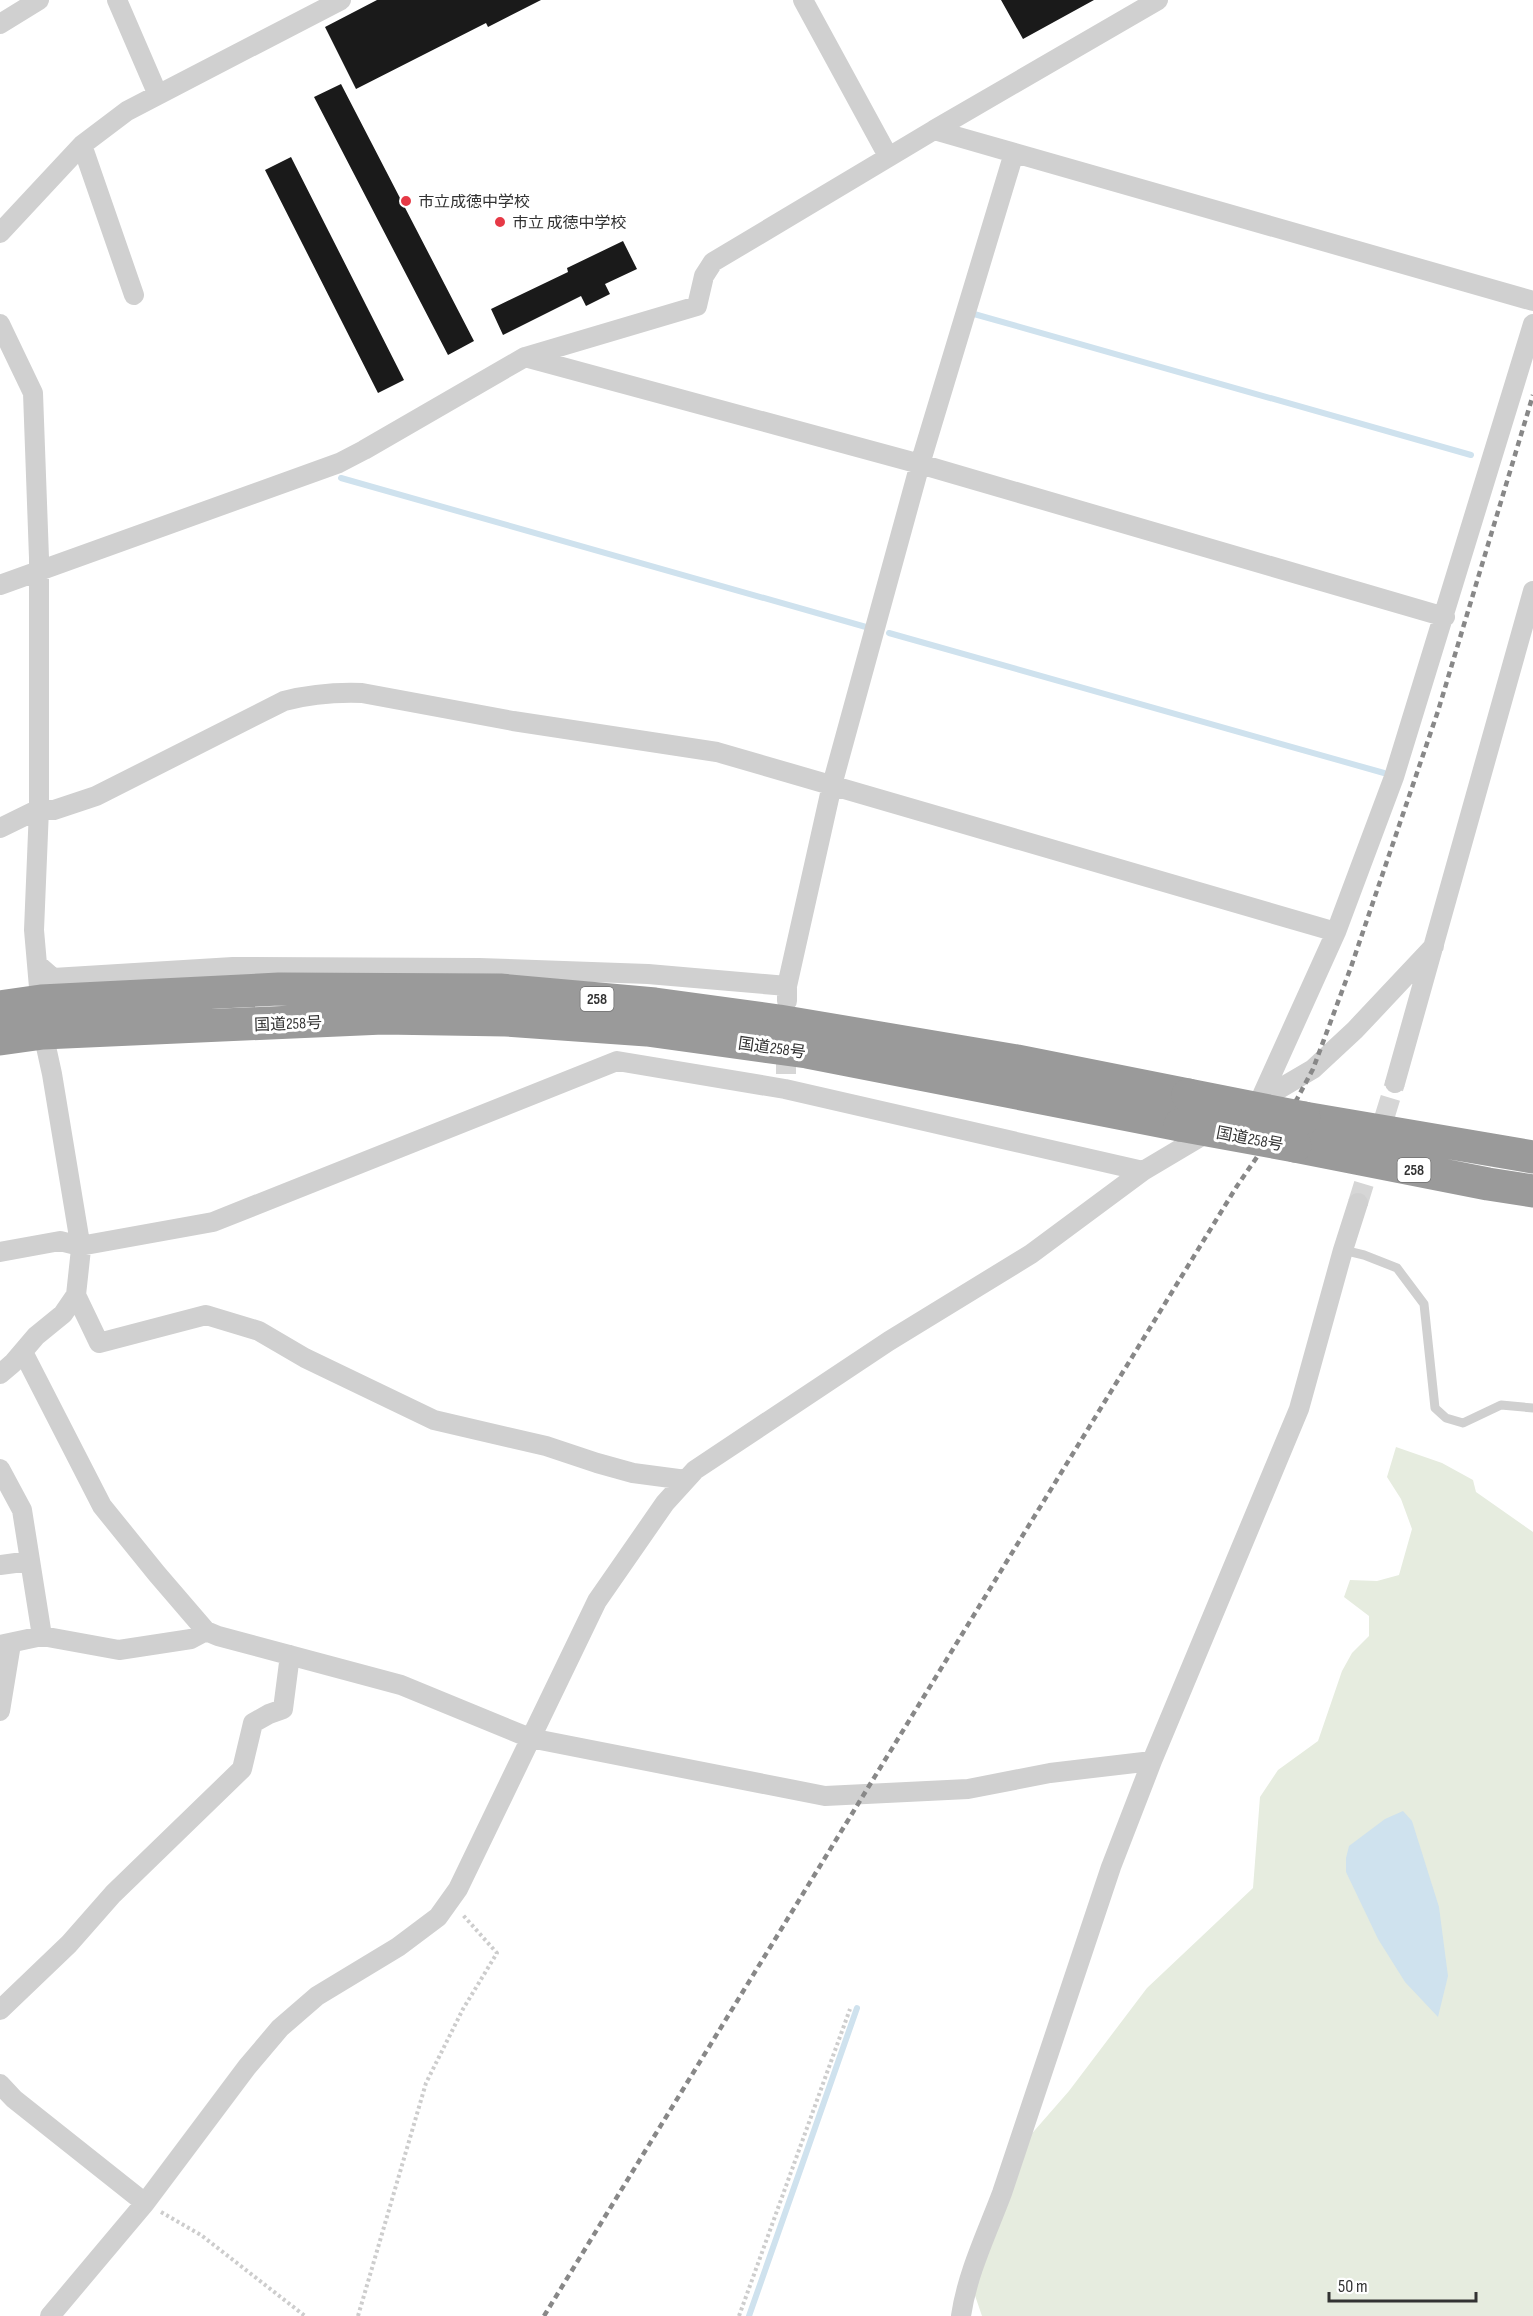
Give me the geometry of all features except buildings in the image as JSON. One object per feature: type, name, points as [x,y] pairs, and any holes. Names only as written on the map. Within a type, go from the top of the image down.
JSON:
[{"type":"highway","name":"国道258号","points":[[0,1007],[41,1001],[279,989],[501,990],[654,1004],[779,1021],[1017,1061],[1184,1110]]},
{"type":"highway","name":"国道258号","points":[[0,1039],[42,1033],[383,1018],[506,1020],[647,1030],[807,1052],[1184,1110],[1299,1132],[1488,1184],[1533,1191]]},
{"type":"highway","name":"国道258号","points":[[1299,1132],[1533,1157]]},
{"type":"street","points":[[0,24],[39,0]]},
{"type":"street","points":[[117,0],[158,95]]},
{"type":"street","points":[[0,233],[82,145],[127,111],[341,0]]},
{"type":"street","points":[[804,0],[888,156]]},
{"type":"street","points":[[0,585],[339,463],[525,357],[697,306],[704,276],[713,262],[888,156],[1158,0]]},
{"type":"street","points":[[934,130],[1533,301]]},
{"type":"street","points":[[82,145],[134,295]]},
{"type":"street","points":[[37,964],[53,978],[233,967],[478,968],[648,974],[787,994],[832,785],[920,464],[1014,153]]},
{"type":"street","points":[[0,324],[33,393],[38,571],[39,809],[34,930],[42,1033],[52,1074],[80,1246],[76,1295],[63,1314],[36,1336],[0,1374]]},
{"type":"street","points":[[1260,1100],[1336,932],[1394,777],[1445,617],[1533,324]]},
{"type":"street","points":[[525,357],[920,464],[1445,617]]},
{"type":"street","points":[[1395,1083],[1533,591]]},
{"type":"street","points":[[0,828],[39,809],[54,810],[96,796],[284,702],[310,694],[362,693],[513,721],[717,752],[1336,932]]},
{"type":"street","points":[[50,2316],[145,2202],[246,2067],[280,2028],[316,1996],[398,1947],[438,1917],[458,1889],[597,1601],[665,1503],[695,1470],[889,1341],[1031,1254],[1143,1171],[1313,1069],[1355,1030],[1434,946]]},
{"type":"street","points":[[0,1252],[60,1241],[80,1246],[213,1222],[617,1061],[786,1082],[1143,1171]]},
{"type":"street","points":[[961,2316],[966,2293],[1002,2193],[1104,1888],[1152,1761],[1299,1409],[1358,1203]]},
{"type":"street","points":[[76,1295],[99,1343],[206,1315],[259,1331],[305,1358],[434,1420],[546,1446],[597,1464],[633,1473],[686,1480]]},
{"type":"street","points":[[22,1352],[102,1506],[206,1631],[218,1636],[401,1685],[530,1738],[825,1796],[968,1789],[1050,1773],[1152,1761]]},
{"type":"street","points":[[0,1469],[22,1510],[42,1636]]},
{"type":"street","points":[[0,1565],[30,1561]]},
{"type":"street","points":[[0,1711],[6,1645],[42,1636],[119,1650],[191,1639],[206,1631]]},
{"type":"street","points":[[0,2010],[69,1944],[113,1894],[242,1768],[253,1724],[283,1709],[290,1655]]},
{"type":"street","points":[[0,2084],[14,2099],[145,2202]]},
{"type":"lane","points":[[1343,1250],[1364,1255],[1397,1268],[1424,1304],[1435,1408],[1446,1418],[1463,1423],[1502,1405],[1533,1408]]},
{"type":"path","points":[[358,2316],[426,2083],[463,2009],[497,1953],[450,1900]]},
{"type":"path","points":[[740,2316],[850,2009]]},
{"type":"path","points":[[145,2202],[201,2235],[305,2316]]},
{"type":"shaded area","points":[[1396,1447],[1442,1463],[1473,1480],[1476,1492],[1533,1532],[1533,2316],[982,2316],[969,2278],[1014,2154],[1069,2091],[1147,1988],[1253,1888],[1260,1797],[1278,1770],[1318,1741],[1342,1671],[1352,1653],[1369,1636],[1369,1616],[1344,1597],[1350,1580],[1377,1581],[1399,1575],[1412,1529],[1401,1499],[1387,1477]]},
{"type":"water","points":[[1403,1811],[1412,1821],[1439,1907],[1448,1976],[1438,2017],[1405,1982],[1378,1939],[1346,1872],[1349,1846],[1385,1819]]},
{"type":"waterway","points":[[974,314],[1471,455]]},
{"type":"waterway","points":[[341,478],[866,627]]},
{"type":"waterway","points":[[889,633],[1384,773]]},
{"type":"waterway","points":[[749,2316],[857,2008]]},
{"type":"tunnel","points":[[786,1040],[786,1074]]},
{"type":"tunnel","points":[[1358,1203],[1395,1083]]},
{"type":"railway","points":[[544,2316],[1237,1186],[1297,1099],[1313,1069],[1351,967],[1438,711],[1533,395]]},
{"type":"place","name":"市立成徳中学校","points":[[406,201]]},
{"type":"place","name":"市立 成徳中学校","points":[[500,222]]}]
